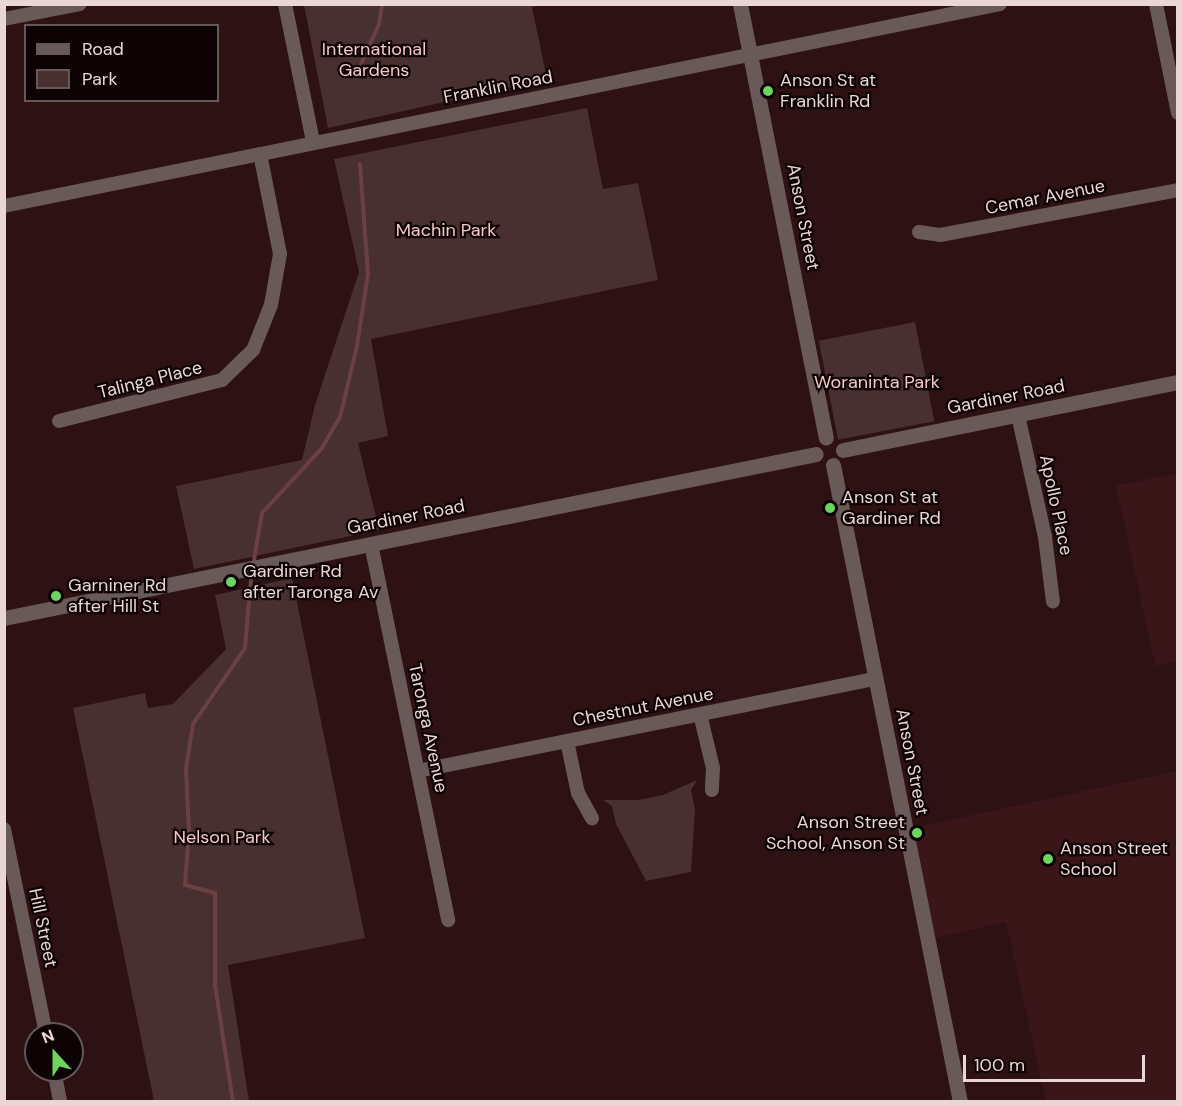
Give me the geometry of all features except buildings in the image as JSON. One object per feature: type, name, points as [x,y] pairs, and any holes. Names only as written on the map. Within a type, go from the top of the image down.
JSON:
[{"type":"street","points":[[4,20],[80,4]]},
{"type":"street","points":[[285,4],[313,142]]},
{"type":"street","name":"Anson Street","points":[[740,4],[826,438]]},
{"type":"street","name":"Franklin Road","points":[[4,206],[1000,4]]},
{"type":"street","points":[[1156,4],[1178,113]]},
{"type":"street","name":"Talinga Place","points":[[59,422],[222,380],[253,351],[271,305],[280,254],[260,154]]},
{"type":"street","name":"Cemar Avenue","points":[[919,232],[940,235],[1178,190]]},
{"type":"street","name":"Gardiner Road","points":[[843,450],[1178,382]]},
{"type":"street","name":"Apollo Place","points":[[1018,415],[1044,537],[1053,602]]},
{"type":"street","points":[[826,438],[838,441],[843,450],[841,459],[832,465],[822,463],[816,454],[818,444],[826,438]]},
{"type":"street","name":"Gardiner Road","points":[[4,618],[816,454]]},
{"type":"street","name":"Anson Street","points":[[832,465],[960,1101]]},
{"type":"street","name":"Taronga Avenue","points":[[371,543],[448,920]]},
{"type":"street","name":"Chestnut Avenue","points":[[418,771],[876,679]]},
{"type":"street","points":[[700,714],[713,768],[712,790]]},
{"type":"street","points":[[567,741],[578,793],[592,818]]},
{"type":"street","name":"Hill Street","points":[[4,829],[44,1022]]},
{"type":"street","points":[[56,1082],[60,1101]]},
{"type":"shaded area","points":[[1177,474],[1177,661],[1155,666],[1116,485]]},
{"type":"shaded area","points":[[1177,771],[1177,1101],[1046,1101],[1006,922],[935,938],[912,828]]},
{"type":"green space","name":"International Gardens","points":[[304,5],[542,5],[532,7],[547,79],[328,128]]},
{"type":"green space","name":"Machin Park","points":[[587,108],[603,189],[638,183],[658,280],[371,339],[388,436],[358,443],[379,530],[194,569],[176,486],[302,460],[315,405],[359,272],[334,159]]},
{"type":"green space","name":"Woraninta Park","points":[[915,322],[934,421],[838,440],[819,341]]},
{"type":"green space","name":"Nelson Park","points":[[292,578],[365,938],[228,965],[249,1101],[154,1101],[73,708],[145,693],[148,708],[173,704],[226,649],[215,595]]},
{"type":"green space","points":[[697,780],[691,790],[695,809],[691,872],[646,881],[616,824],[612,806],[603,800],[639,800],[663,795]]},
{"type":"waterway","points":[[359,69],[379,24],[382,4]]},
{"type":"waterway","points":[[254,560],[262,513],[322,448],[340,417],[357,346],[368,274],[360,164]]},
{"type":"waterway","points":[[233,1102],[215,985],[215,893],[185,885],[189,831],[186,769],[193,724],[245,648],[251,580]]},
{"type":"place","name":"Anson St at Franklin Rd","points":[[768,91]]},
{"type":"place","name":"Anson St at Gardiner Rd","points":[[830,508]]},
{"type":"place","name":"Gardiner Rd after Taronga Av","points":[[231,582]]},
{"type":"place","name":"Garniner Rd after Hill St","points":[[56,596]]},
{"type":"place","name":"Anson Street School, Anson St","points":[[917,833]]},
{"type":"place","name":"Anson Street School","points":[[1048,859]]}]
